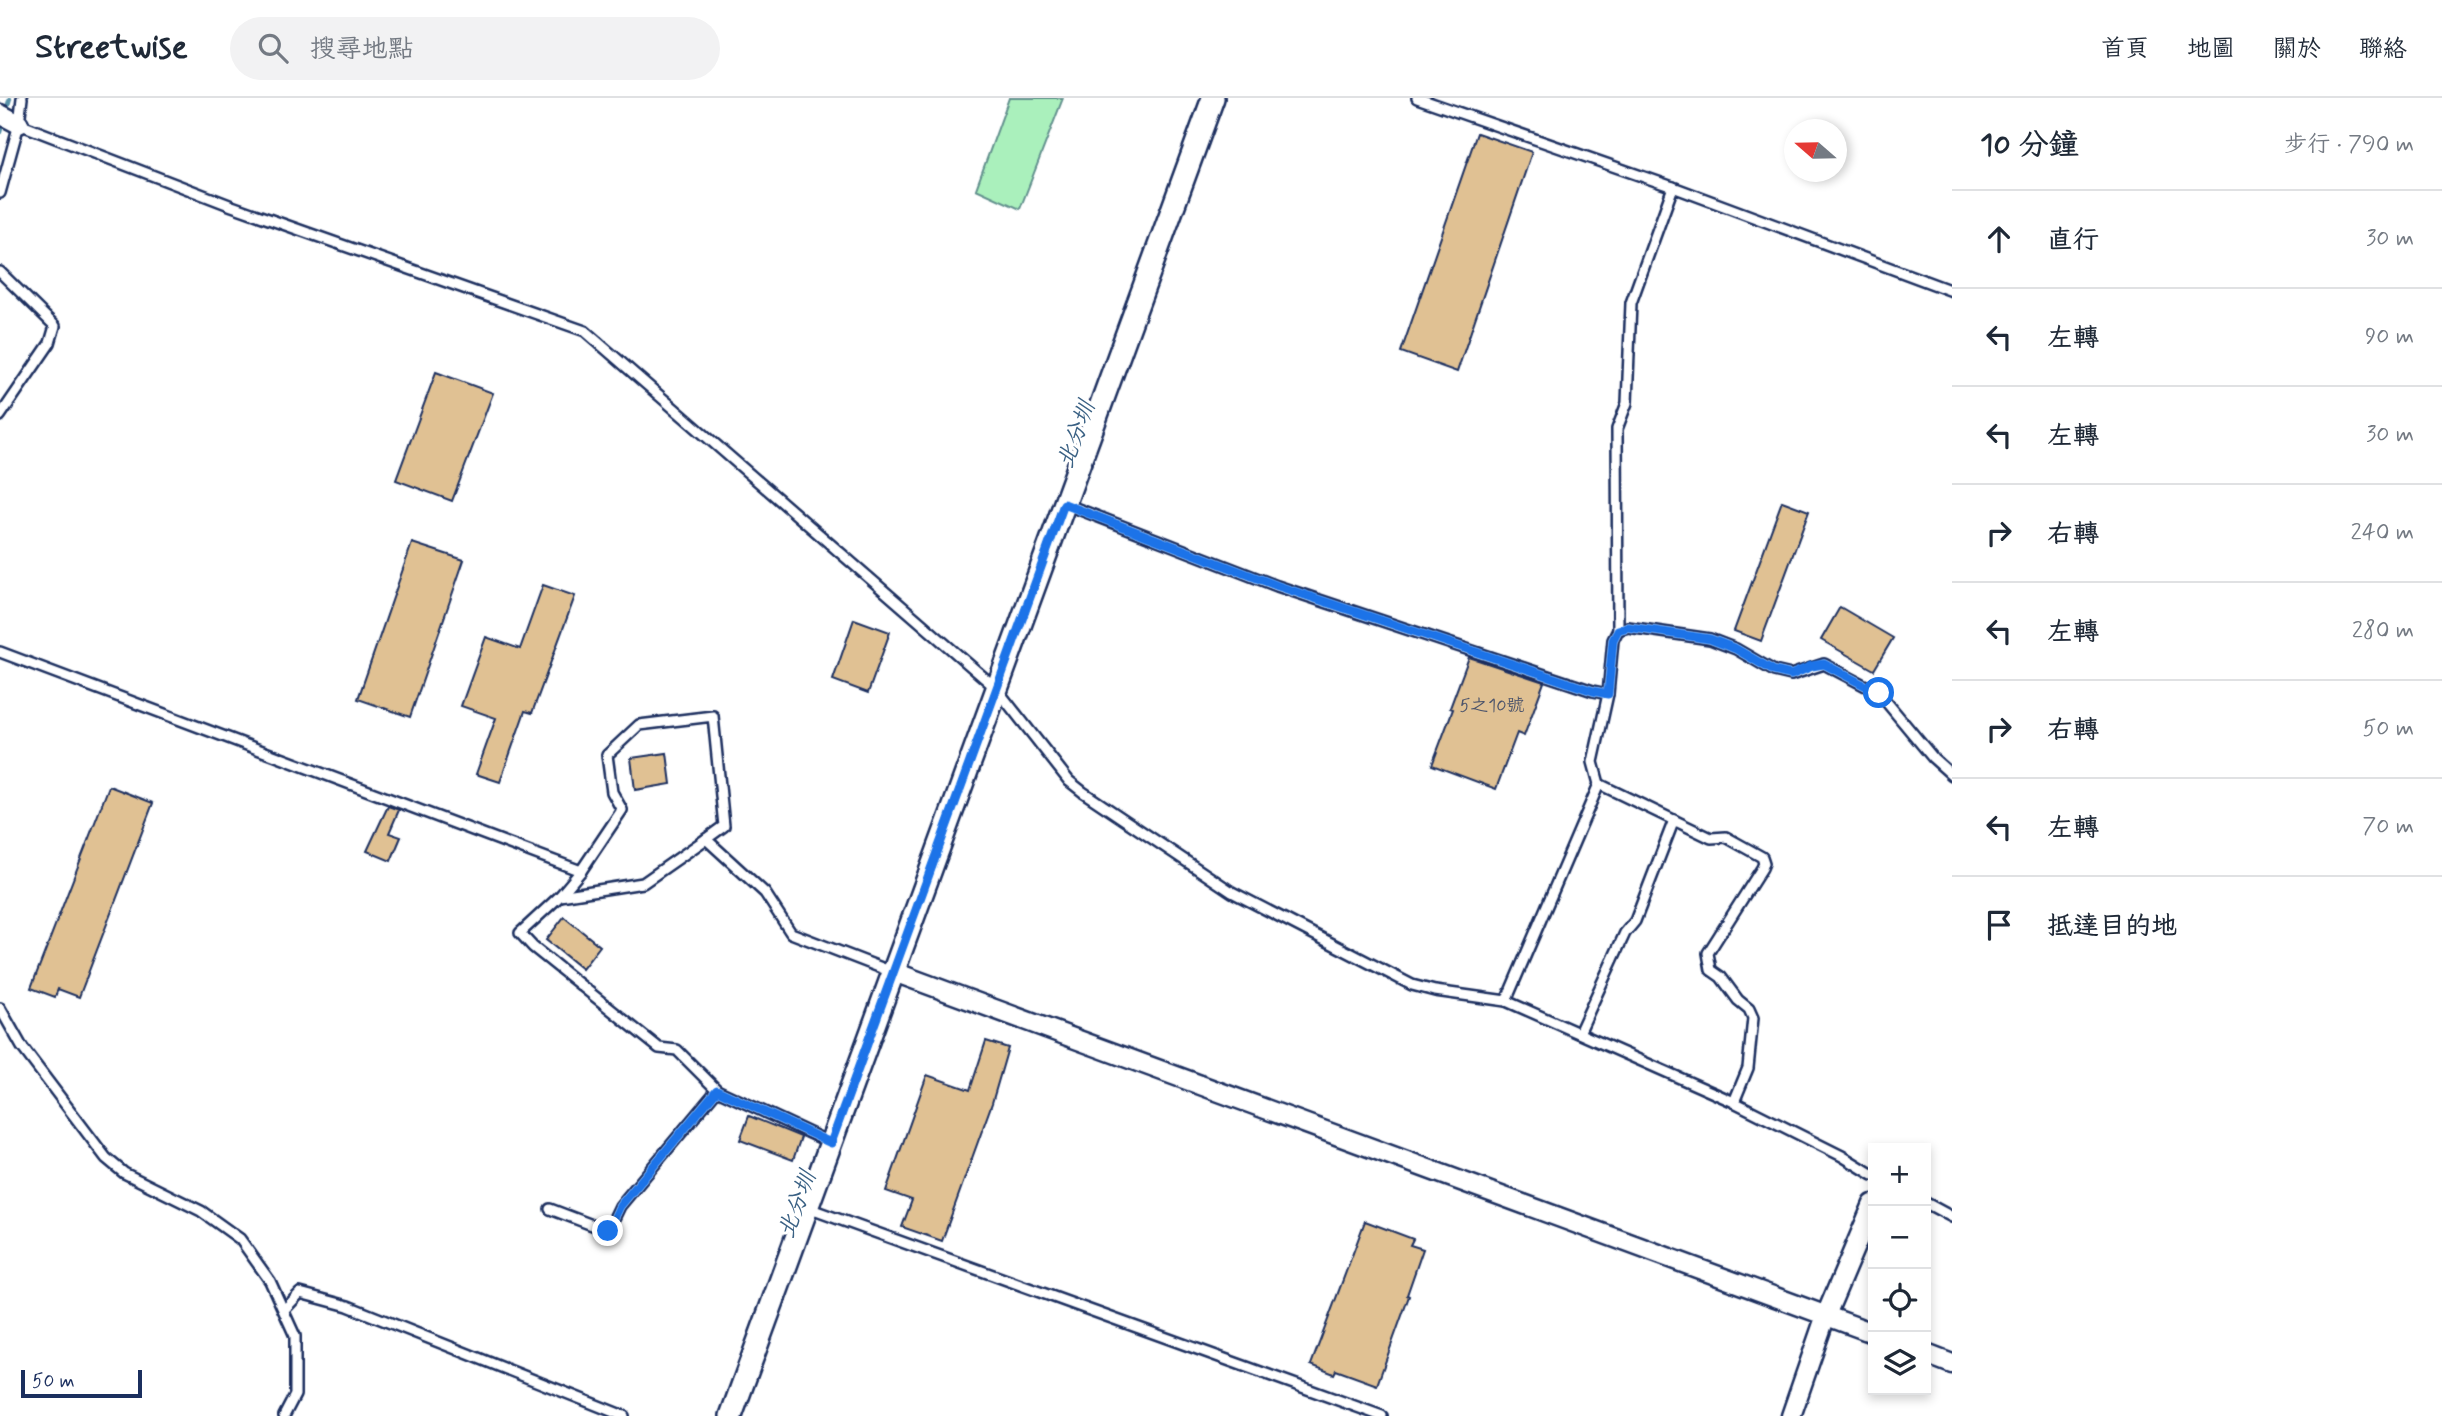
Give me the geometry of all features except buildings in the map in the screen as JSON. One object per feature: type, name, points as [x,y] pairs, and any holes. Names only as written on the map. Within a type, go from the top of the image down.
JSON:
[{"type":"street","points":[[731,1416],[816,1212],[831,1143],[902,975],[996,688],[1072,507],[1213,98]]},
{"type":"street","points":[[0,114],[19,124]]},
{"type":"street","points":[[902,975],[1870,1332]]},
{"type":"street","points":[[1791,1416],[1826,1315],[1872,1206]]},
{"type":"street","points":[[1931,1356],[1952,1364]]},
{"type":"lane","points":[[0,193],[19,124],[22,98]]},
{"type":"lane","points":[[1417,98],[1673,187],[1952,291]]},
{"type":"lane","points":[[19,124],[232,206],[585,331],[763,484],[881,591],[996,688],[1069,780],[1232,892],[1412,985],[1435,992],[1506,1001],[1734,1102],[1868,1172]]},
{"type":"lane","points":[[1506,1001],[1599,784],[1593,762],[1608,694],[1613,640],[1618,630],[1617,429],[1627,402],[1631,303],[1673,187]]},
{"type":"lane","points":[[0,272],[55,326],[50,343],[0,416]]},
{"type":"lane","points":[[1072,507],[1278,586],[1608,694]]},
{"type":"lane","points":[[1618,630],[1628,627],[1710,639],[1736,649],[1774,671],[1791,675],[1824,664],[1879,693],[1933,758],[1952,775]]},
{"type":"lane","points":[[0,652],[581,871]]},
{"type":"lane","points":[[560,897],[642,883],[724,826],[713,716],[639,725],[607,755],[612,792],[622,810],[560,897],[520,933],[533,947],[659,1048],[677,1049],[717,1090],[831,1143]]},
{"type":"lane","points":[[1599,784],[1711,838],[1726,837],[1762,857],[1765,863],[1708,953],[1711,970],[1721,977],[1738,1000],[1749,1009],[1753,1018],[1748,1068],[1734,1102]]},
{"type":"lane","points":[[1579,1032],[1625,933],[1635,921],[1674,820]]},
{"type":"lane","points":[[706,839],[765,893],[791,933],[902,975]]},
{"type":"lane","points":[[0,1008],[22,1047],[106,1158],[124,1173],[201,1211],[240,1239],[270,1280],[295,1336],[295,1395],[284,1416]]},
{"type":"lane","points":[[550,1209],[608,1231],[620,1206],[717,1090]]},
{"type":"lane","points":[[1931,1206],[1952,1217]]},
{"type":"lane","points":[[816,1212],[1381,1416]]},
{"type":"lane","points":[[284,1310],[300,1293],[348,1306],[624,1416]]},
{"type":"green space","points":[[1009,98],[1063,98],[1020,209],[976,189]]},
{"type":"waterway","points":[[6,111],[10,98]]},
{"type":"waterway","points":[[0,132],[3,122]]},
{"type":"route","points":[[608,1231],[620,1206],[717,1090],[831,1143],[1064,504],[1278,586],[1593,691],[1608,694],[1613,640],[1618,630],[1628,627],[1710,639],[1736,649],[1774,671],[1791,675],[1824,664],[1879,693]]},
{"type":"water label","name":"北分圳","points":[[1077,435]]},
{"type":"water label","name":"北分圳","points":[[798,1205]]}]
